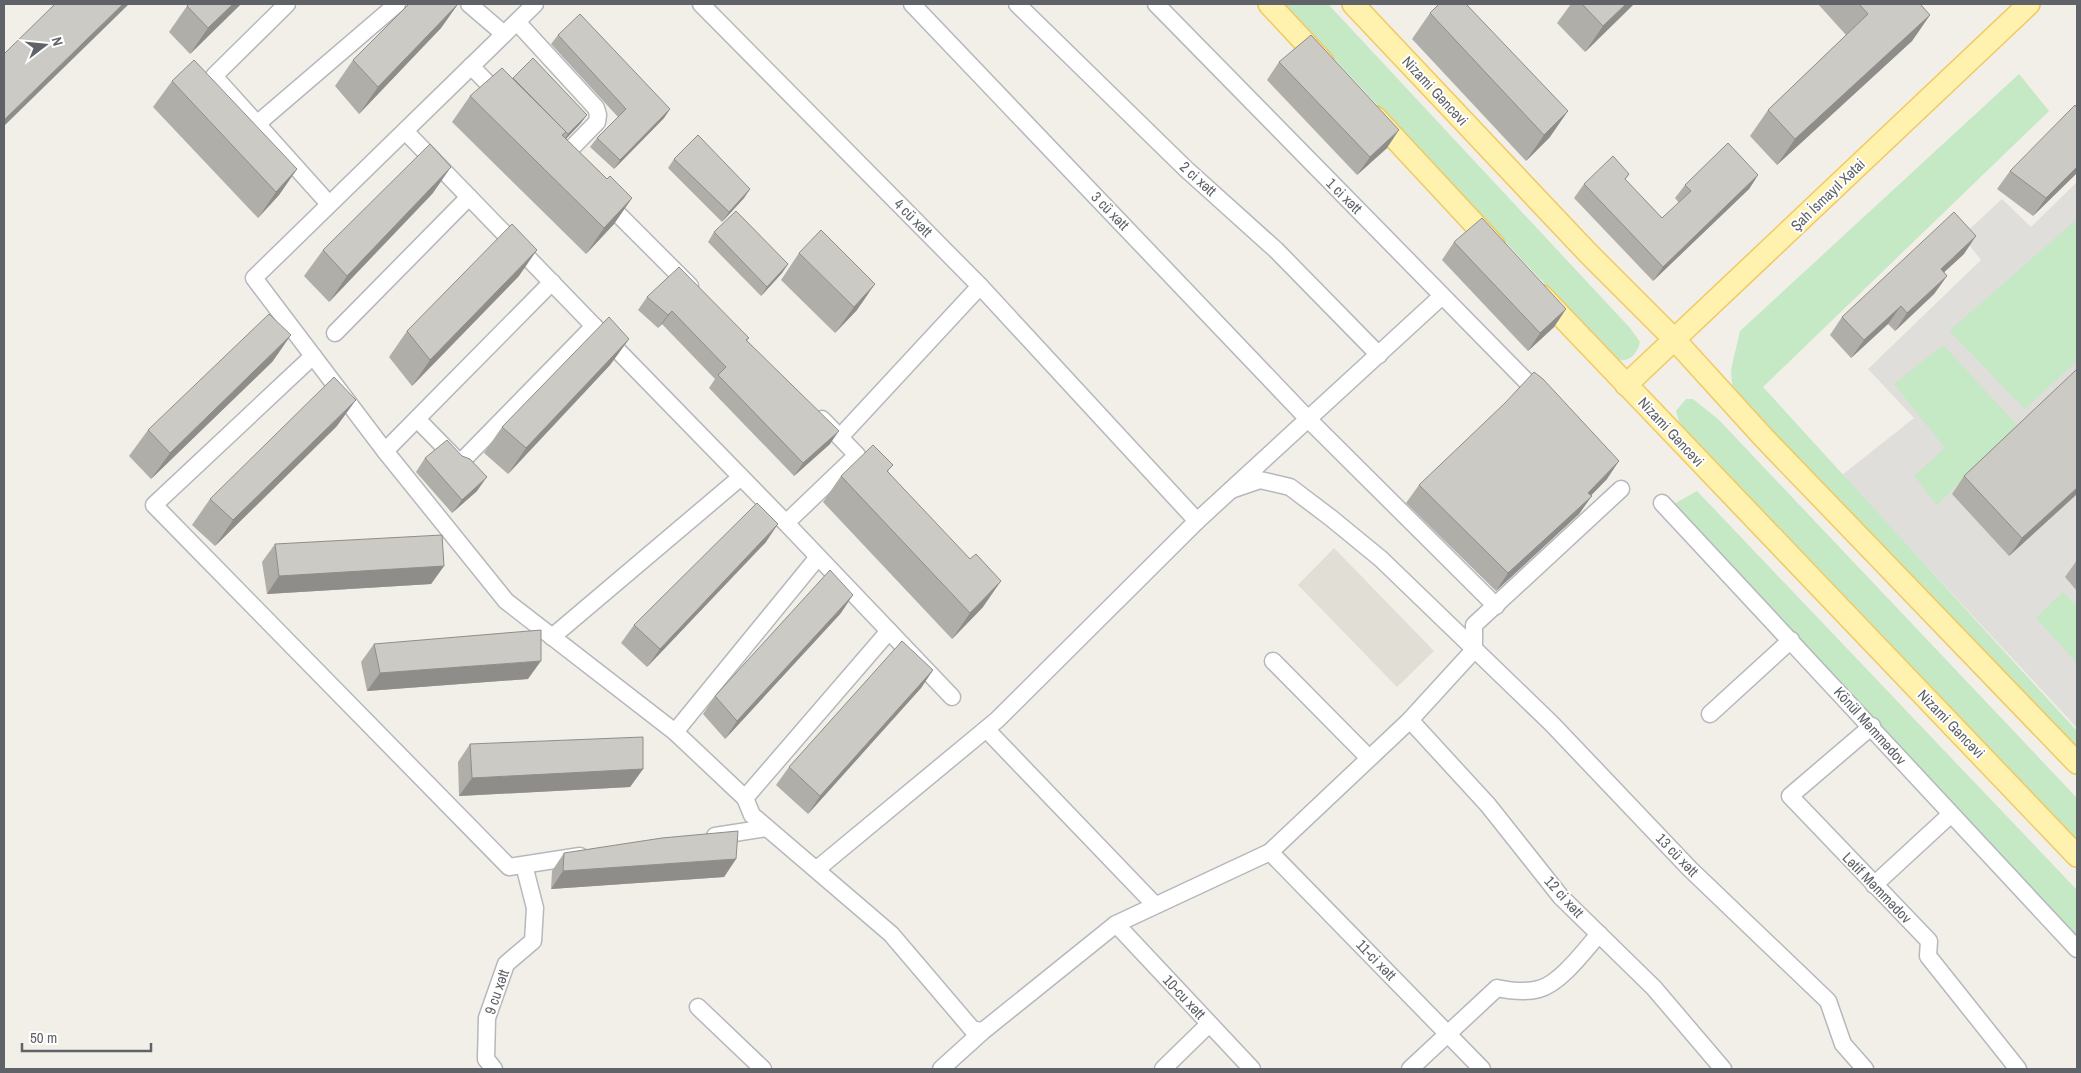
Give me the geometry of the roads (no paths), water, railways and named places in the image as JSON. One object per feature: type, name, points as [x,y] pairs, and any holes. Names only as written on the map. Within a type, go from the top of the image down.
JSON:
[{"type":"main road","points":[[1269,4],[1334,74]]},
{"type":"main road","name":"Nizami Gəncəvi","points":[[1353,4],[1588,253],[1675,340],[1764,438],[2077,763]]},
{"type":"main road","name":"Şah İsmayıl Xətai","points":[[1626,385],[2029,4]]},
{"type":"main road","points":[[1361,103],[1509,261]]},
{"type":"main road","name":"Nizami Gəncəvi","points":[[1529,283],[2077,856]]},
{"type":"street","points":[[287,4],[214,76],[330,204]]},
{"type":"street","points":[[257,124],[397,4]]},
{"type":"street","points":[[469,4],[504,34]]},
{"type":"street","points":[[535,4],[254,278],[385,451],[506,601],[675,732],[745,798],[752,815],[891,934],[972,1029],[983,1031]]},
{"type":"street","name":"4 cü xətt","points":[[701,4],[980,286],[1198,521]]},
{"type":"street","name":"3 cü xətt","points":[[912,4],[1308,419],[1496,606]]},
{"type":"street","name":"2 ci xətt","points":[[1017,4],[1186,169],[1276,250],[1379,355]]},
{"type":"street","name":"1 ci xətt","points":[[1156,4],[1532,388]]},
{"type":"street","points":[[517,22],[596,108],[597,122],[562,158]]},
{"type":"street","points":[[471,66],[513,109]]},
{"type":"street","points":[[405,131],[786,523],[952,697]]},
{"type":"street","points":[[548,144],[576,172]]},
{"type":"street","points":[[597,193],[701,298]]},
{"type":"street","points":[[335,333],[469,197]]},
{"type":"street","points":[[385,451],[552,282]]},
{"type":"street","points":[[840,437],[980,286]]},
{"type":"street","points":[[817,869],[986,729],[1198,521],[1442,296]]},
{"type":"street","points":[[417,419],[460,463],[594,326]]},
{"type":"street","points":[[313,356],[154,505],[509,867],[592,854]]},
{"type":"street","points":[[786,523],[857,455],[812,409]]},
{"type":"street","points":[[552,636],[741,477]]},
{"type":"street","name":"13 cü xətt","points":[[1232,490],[1260,480],[1290,487],[1381,559],[1552,724],[1690,869],[1828,1001],[1843,1044],[1865,1069]]},
{"type":"street","points":[[941,1069],[983,1031],[1116,924],[1270,852],[1410,720],[1474,650],[1474,625],[1621,489]]},
{"type":"street","name":"Könül Məmmədov","points":[[1662,502],[1872,726],[1950,815],[2077,949]]},
{"type":"street","points":[[675,732],[818,557]]},
{"type":"street","points":[[745,798],[889,632]]},
{"type":"street","points":[[1710,714],[1791,640]]},
{"type":"street","points":[[1273,661],[1369,758]]},
{"type":"street","name":"12 ci xətt","points":[[1410,720],[1488,805],[1561,897],[1654,988],[1723,1069]]},
{"type":"street","name":"Lətif Məmmədov","points":[[1872,726],[1790,796],[1929,942],[1928,956],[2018,1069]]},
{"type":"street","points":[[986,729],[1155,905]]},
{"type":"street","points":[[1874,885],[1950,815]]},
{"type":"street","points":[[699,838],[767,828]]},
{"type":"street","name":"11-ci xətt","points":[[1270,852],[1482,1069]]},
{"type":"street","name":"9 cu xətt","points":[[494,1069],[486,1059],[488,1018],[506,964],[533,941],[535,908],[524,865]]},
{"type":"street","name":"10-cu xətt","points":[[1116,924],[1252,1069]]},
{"type":"street","points":[[1410,1069],[1497,988],[1516,992],[1540,989],[1557,979],[1599,934]]},
{"type":"street","points":[[698,1006],[763,1069]]},
{"type":"street","points":[[1163,1069],[1210,1024]]}]
